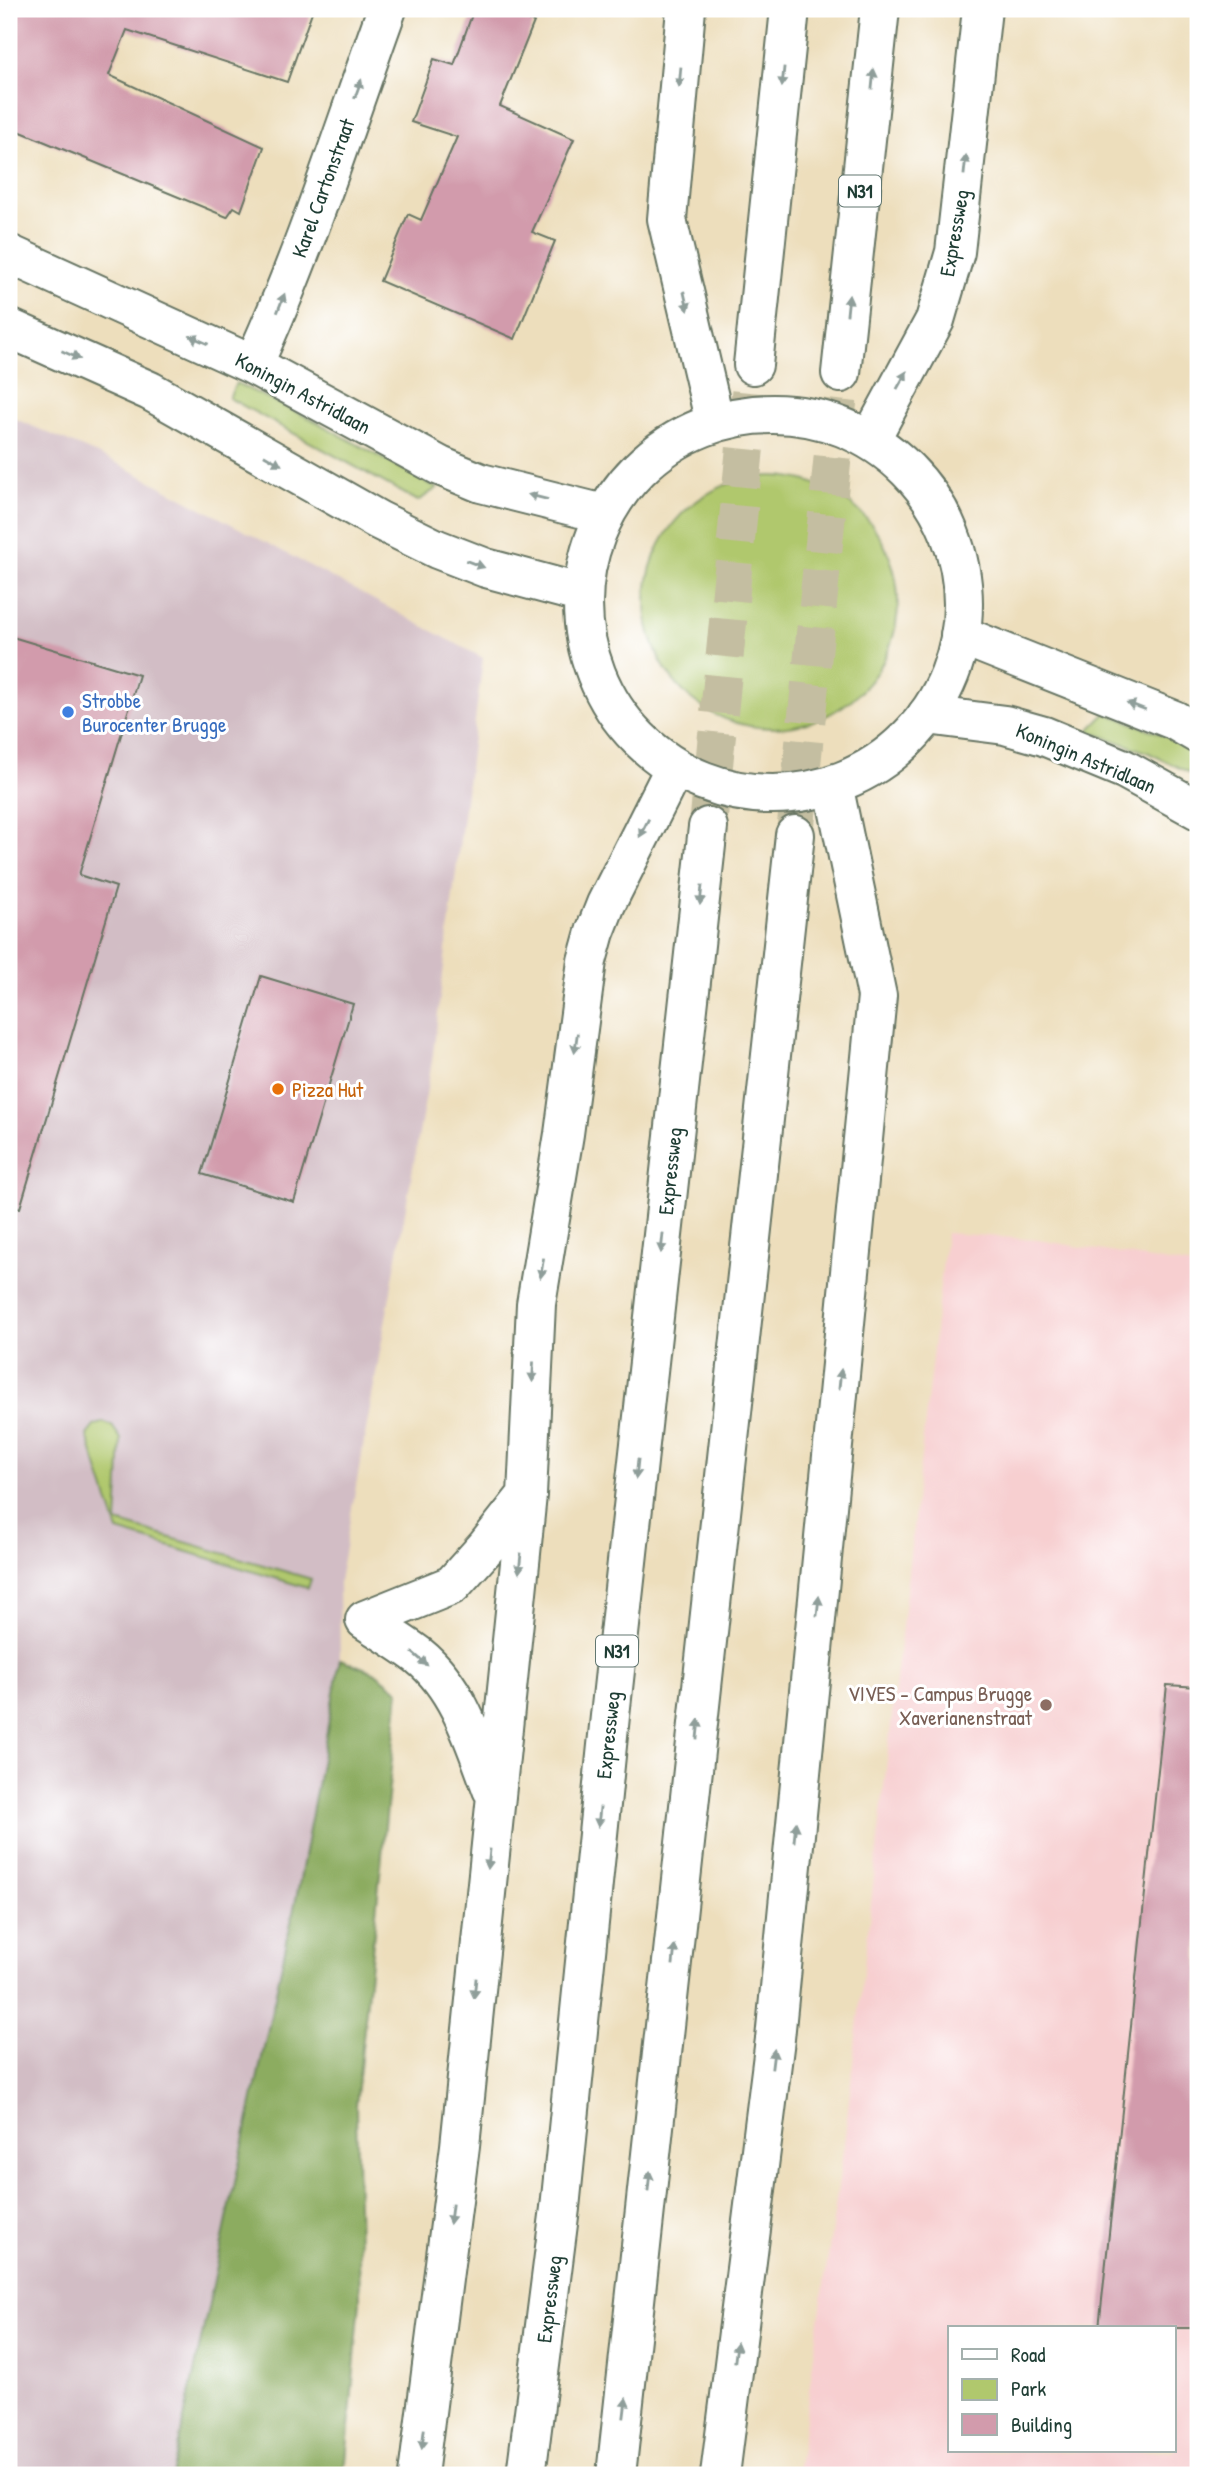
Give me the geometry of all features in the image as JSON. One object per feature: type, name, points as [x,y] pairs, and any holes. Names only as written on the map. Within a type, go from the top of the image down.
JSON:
[{"type":"main road","name":"Karel Cartonstraat","points":[[253,365],[292,275],[387,9]]},
{"type":"main road","points":[[686,9],[667,219],[715,423]]},
{"type":"main road","points":[[753,365],[790,9]]},
{"type":"main road","name":"N31","points":[[841,373],[880,9]]},
{"type":"main road","name":"Expressweg","points":[[870,440],[935,320],[956,252],[982,9]]},
{"type":"main road","name":"Koningin Astridlaan","points":[[9,254],[253,365],[440,466],[481,483],[604,514]]},
{"type":"main road","points":[[15,338],[150,391],[378,520],[438,549],[486,568],[583,594]]},
{"type":"main road","points":[[754,414],[789,414],[821,420],[870,440],[918,480],[948,528],[956,551],[963,611],[960,635],[956,657],[944,686],[927,715],[908,738],[860,773],[833,784],[796,793],[748,792],[709,783],[675,768],[649,749],[627,727],[609,702],[594,671],[586,643],[583,594],[589,551],[604,514],[629,478],[650,458],[674,440],[715,423],[754,414]]},
{"type":"main road","points":[[960,635],[1174,720],[1198,734]]},
{"type":"main road","name":"Koningin Astridlaan","points":[[927,715],[1005,724],[1044,736],[1124,769],[1198,810]]},
{"type":"main road","points":[[418,2475],[460,2146],[527,1495],[536,1304],[564,1134],[587,961],[606,904],[675,768]]},
{"type":"main road","points":[[720,2475],[775,2039],[877,996],[833,784]]},
{"type":"main road","name":"Expressweg","points":[[526,2475],[560,2208],[610,1716],[708,827]]},
{"type":"main road","points":[[616,2475],[795,835]]},
{"type":"main road","points":[[495,1798],[467,1724],[441,1679],[421,1658],[365,1620],[452,1585],[486,1548],[527,1495]]},
{"type":"shaded area","points":[[9,416],[115,462],[483,658],[432,1061],[339,1581],[340,1659],[299,1885],[171,2475],[9,2475]]},
{"type":"shaded area","name":"VIVES - Campus Brugge Xaverianenstraat","points":[[946,1233],[1039,1240],[1198,1267],[1198,2475],[797,2475],[844,2144]]},
{"type":"green space","points":[[236,383],[315,421],[437,488],[418,501],[229,398]]},
{"type":"green space","points":[[772,476],[797,478],[820,485],[842,497],[861,513],[877,532],[889,554],[896,577],[896,627],[889,650],[877,672],[861,691],[842,707],[820,719],[797,726],[772,728],[747,726],[724,719],[702,707],[683,691],[667,672],[655,650],[648,627],[646,602],[648,577],[655,554],[667,532],[683,513],[702,497],[724,485],[747,478]]},
{"type":"green space","points":[[1106,713],[1198,751],[1198,777],[1149,753],[1088,731]]},
{"type":"green space","points":[[103,1422],[112,1426],[121,1439],[117,1522],[311,1579],[308,1588],[118,1531],[87,1435],[94,1426]]},
{"type":"green space","points":[[340,1659],[374,1672],[399,1691],[356,2106],[360,2301],[346,2462],[339,2475],[172,2475],[299,1885]]},
{"type":"building","points":[[9,9],[313,9],[287,82],[127,30],[109,75],[264,147],[241,211],[234,207],[227,217],[9,127]]},
{"type":"building","points":[[474,9],[496,9],[534,22],[500,106],[574,139],[532,232],[555,241],[515,339],[380,281],[408,214],[421,220],[457,137],[411,122],[434,59],[454,65]]},
{"type":"building","points":[[9,636],[139,675],[79,875],[116,887],[20,1208],[9,1206]]},
{"type":"building","name":"Pizza Hut","points":[[261,976],[353,1004],[294,1202],[202,1174]]},
{"type":"building","points":[[1167,1685],[1198,1687],[1198,2328],[1099,2326]]},
{"type":"tunnel","points":[[708,827],[753,365]]},
{"type":"tunnel","points":[[795,835],[841,373]]},
{"type":"place","name":"Strobbe Burocenter Brugge","points":[[68,712]]},
{"type":"place","name":"Pizza Hut","points":[[278,1089]]},
{"type":"place","name":"VIVES - Campus Brugge Xaverianenstraat","points":[[1046,1705]]}]
